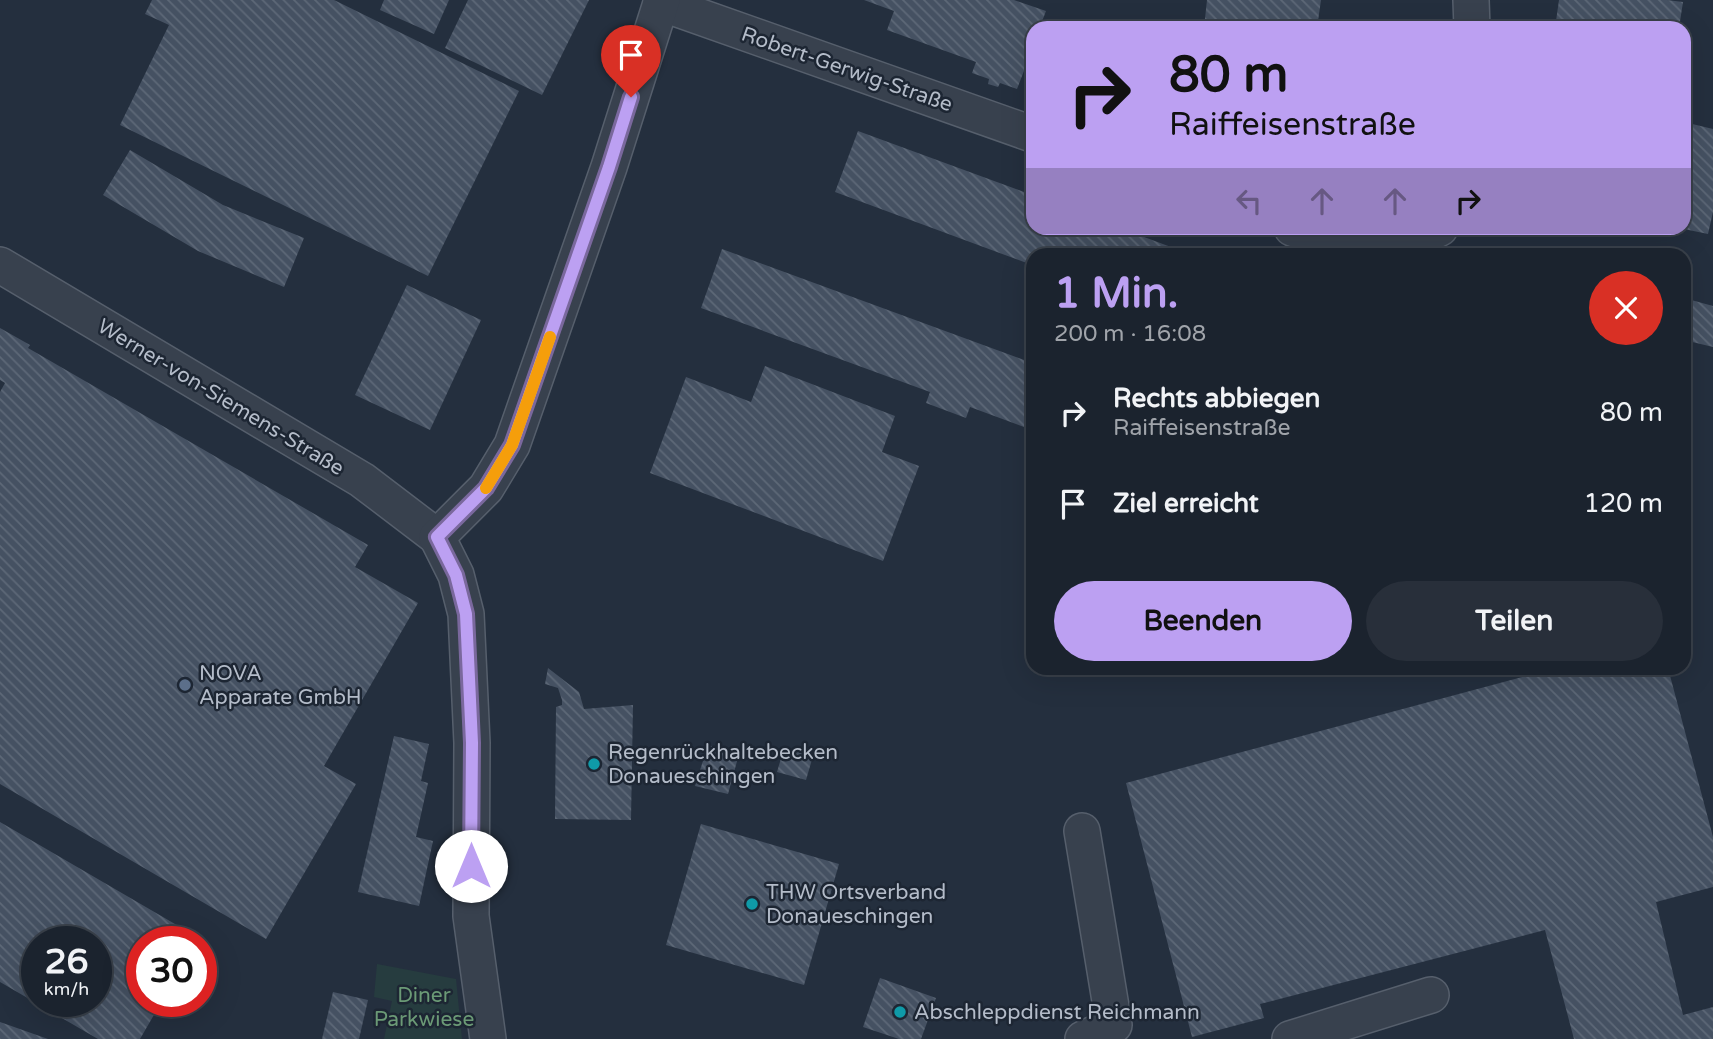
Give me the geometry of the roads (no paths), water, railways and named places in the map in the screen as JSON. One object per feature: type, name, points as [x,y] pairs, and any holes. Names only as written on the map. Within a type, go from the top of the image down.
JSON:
[{"type":"street","points":[[1471,0],[1472,21]]},
{"type":"street","points":[[488,1039],[471,916],[472,743],[466,614],[456,575],[437,537],[486,488],[512,445],[609,167],[661,2]]},
{"type":"street","name":"Robert-Gerwig-Straße","points":[[661,2],[1026,132]]},
{"type":"street","points":[[1311,235],[1400,248],[1426,235]]},
{"type":"street","name":"Werner-von-Siemens-Straße","points":[[0,265],[362,480],[437,537]]},
{"type":"street","points":[[1082,831],[1114,1025],[1083,1039]]},
{"type":"street","points":[[1290,1039],[1431,995]]},
{"type":"place","name":"NOVA Apparate GmbH","points":[[185,685]]},
{"type":"place","name":"Regenrückhaltebecken Donaueschingen","points":[[594,764]]},
{"type":"place","name":"THW Ortsverband Donaueschingen","points":[[752,904]]},
{"type":"place","name":"Abschleppdienst Reichmann","points":[[900,1012]]},
{"type":"park label","name":"Diner Parkwiese","points":[[424,1007]]}]
